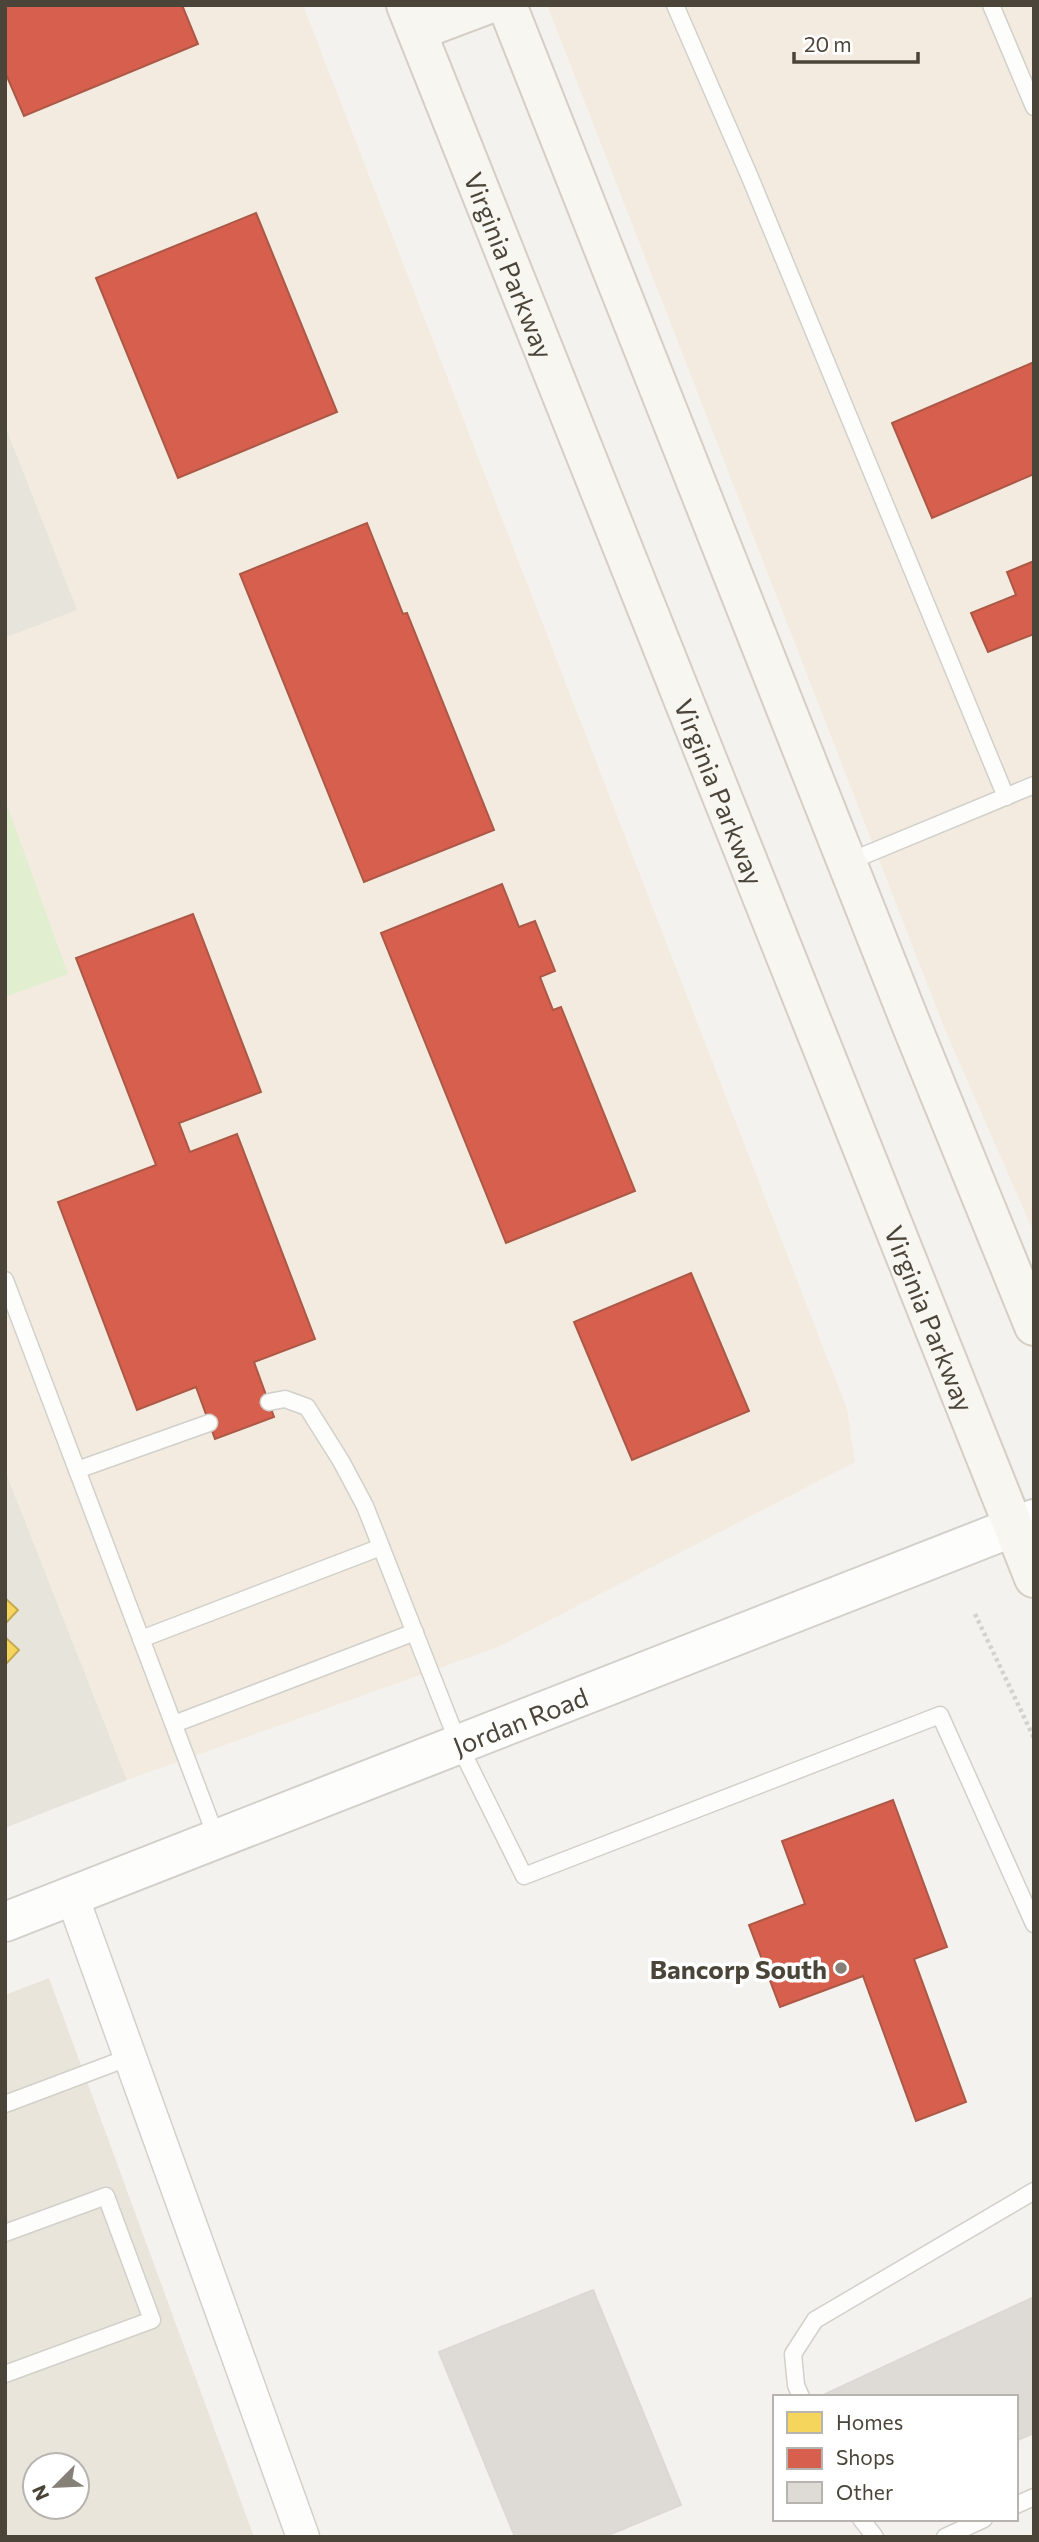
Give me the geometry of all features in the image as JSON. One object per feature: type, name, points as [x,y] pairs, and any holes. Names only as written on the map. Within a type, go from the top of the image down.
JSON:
[{"type":"main road","points":[[412,18],[486,5]]},
{"type":"main road","points":[[507,5],[909,1019],[1034,1326]]},
{"type":"main road","name":"Virginia Parkway","points":[[412,18],[1023,1523],[1034,1577]]},
{"type":"street","name":"Jordan Road","points":[[5,1922],[1023,1523]]},
{"type":"street","points":[[72,1896],[303,2537]]},
{"type":"lane","points":[[676,5],[1006,797]]},
{"type":"lane","points":[[991,5],[1034,107]]},
{"type":"lane","points":[[848,862],[1034,785]]},
{"type":"lane","points":[[5,1280],[217,1839]]},
{"type":"lane","points":[[269,1402],[285,1399],[307,1407],[323,1430],[365,1506],[459,1745],[524,1876],[940,1715],[1034,1924]]},
{"type":"lane","points":[[77,1470],[209,1423]]},
{"type":"lane","points":[[141,1639],[381,1547]]},
{"type":"lane","points":[[174,1724],[415,1632]]},
{"type":"lane","points":[[5,2104],[130,2057]]},
{"type":"lane","points":[[801,2395],[796,2385],[793,2354],[815,2320],[1034,2191]]},
{"type":"lane","points":[[5,2233],[106,2196],[152,2320],[5,2374]]},
{"type":"lane","points":[[1018,2504],[1034,2497]]},
{"type":"lane","points":[[863,2521],[875,2537]]},
{"type":"lane","points":[[945,2537],[980,2521]]},
{"type":"path","points":[[975,1615],[1034,1738]]},
{"type":"shaded area","points":[[5,5],[303,5],[847,1409],[855,1462],[498,1647],[127,1780],[5,1470],[5,638],[77,610],[5,425]]},
{"type":"shaded area","points":[[547,5],[1034,5],[1034,1233],[945,1030]]},
{"type":"shaded area","points":[[5,425],[78,610],[5,638]]},
{"type":"shaded area","points":[[5,1470],[127,1780],[5,1828]]},
{"type":"shaded area","points":[[49,1978],[254,2537],[5,2537],[5,1995]]},
{"type":"green space","points":[[5,803],[68,974],[5,997]]},
{"type":"building: Homes","points":[[5,1598],[18,1610],[5,1624]]},
{"type":"building: Homes","points":[[5,1637],[19,1650],[5,1665]]},
{"type":"building: Shops","points":[[5,5],[182,5],[198,44],[24,116],[5,72]]},
{"type":"building: Shops","points":[[256,213],[337,412],[178,478],[96,278]]},
{"type":"building: Shops","points":[[1034,362],[1034,474],[932,518],[892,423]]},
{"type":"building: Shops","points":[[367,523],[403,614],[407,613],[494,830],[364,882],[240,574]]},
{"type":"building: Shops","points":[[1034,561],[1034,634],[988,652],[971,613],[1016,595],[1007,572]]},
{"type":"building: Shops","points":[[502,884],[519,927],[535,921],[555,971],[540,977],[553,1010],[561,1007],[635,1191],[506,1243],[381,933]]},
{"type":"building: Shops","points":[[193,914],[261,1092],[179,1123],[190,1152],[237,1134],[315,1339],[254,1362],[274,1417],[215,1439],[196,1387],[137,1410],[58,1202],[156,1165],[76,958]]},
{"type":"building: Shops","points":[[691,1273],[749,1411],[632,1460],[574,1322]]},
{"type":"building: Shops","name":"Bancorp South","points":[[893,1800],[947,1947],[914,1959],[966,2102],[916,2121],[863,1976],[780,2007],[749,1925],[805,1904],[782,1841]]},
{"type":"building: Other","points":[[593,2290],[681,2505],[604,2537],[515,2537],[439,2352]]},
{"type":"building: Other","points":[[1034,2297],[1034,2433],[1018,2440],[1018,2395],[823,2395]]},
{"type":"place","name":"Bancorp South","points":[[841,1968]]}]
